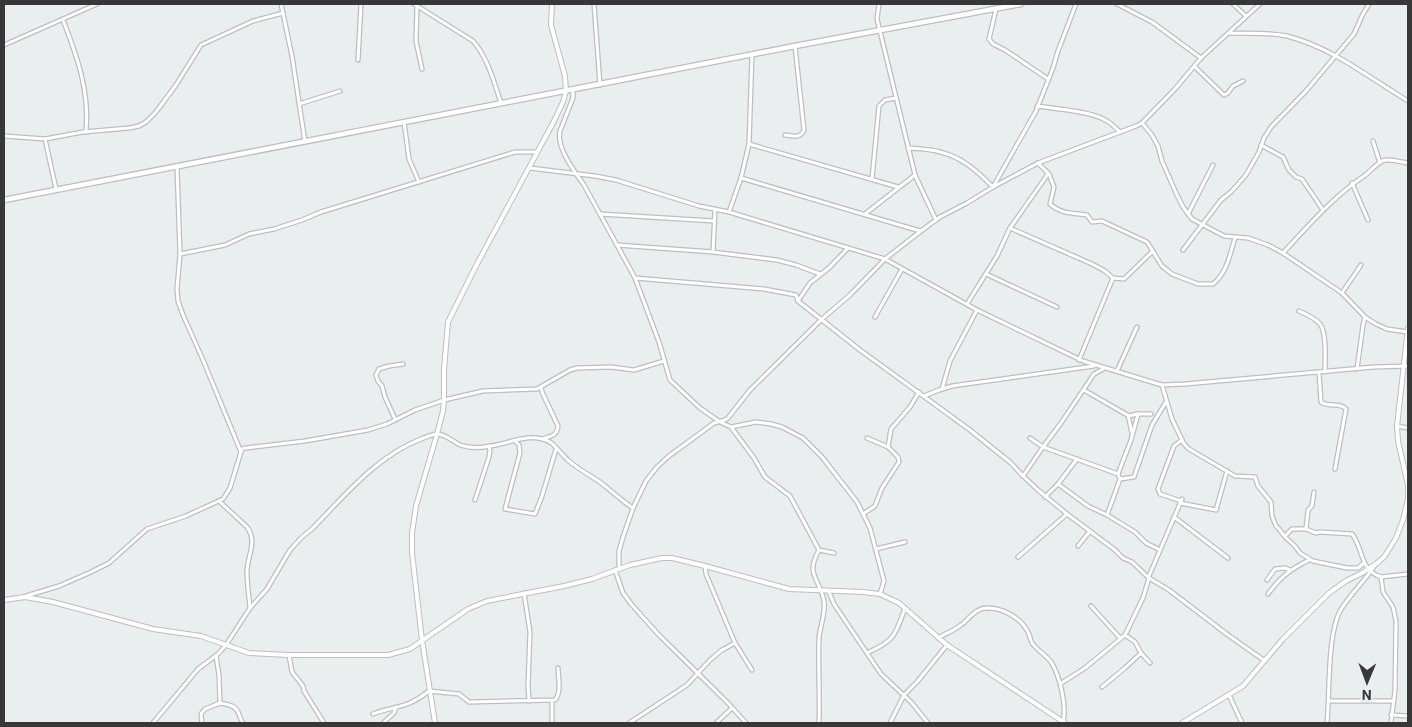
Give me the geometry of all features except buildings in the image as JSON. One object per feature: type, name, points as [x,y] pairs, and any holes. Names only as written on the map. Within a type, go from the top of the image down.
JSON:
[{"type":"main road","points":[[4,200],[795,46],[1021,4]]},
{"type":"street","points":[[4,45],[97,4]]},
{"type":"street","points":[[281,4],[292,56],[305,142]]},
{"type":"street","points":[[358,60],[361,4]]},
{"type":"street","points":[[416,4],[416,41],[422,69]]},
{"type":"street","points":[[416,4],[478,46],[501,103]]},
{"type":"street","points":[[435,723],[422,640],[412,553],[412,533],[416,506],[438,434],[444,400],[444,369],[448,322],[477,264],[530,168],[563,102],[566,91],[565,76],[552,25],[552,4]]},
{"type":"street","points":[[594,4],[600,85]]},
{"type":"street","points":[[879,4],[877,19],[915,175],[936,220]]},
{"type":"street","points":[[993,186],[1037,106],[1076,4]]},
{"type":"street","points":[[1117,4],[1152,22],[1201,58]]},
{"type":"street","points":[[1233,4],[1246,16]]},
{"type":"street","points":[[746,723],[658,634],[623,593],[617,569],[619,551],[633,508],[646,481],[669,456],[714,423],[728,418],[750,390],[822,319],[850,295],[885,259],[921,231],[993,186],[1038,163],[1142,123],[1201,58],[1260,4]]},
{"type":"street","points":[[1183,250],[1221,200],[1246,175],[1271,127],[1306,91],[1354,34],[1362,14],[1369,4]]},
{"type":"street","points":[[996,9],[989,39],[992,44],[1005,50],[1048,79]]},
{"type":"street","points":[[4,136],[45,138],[139,126],[156,112],[176,85],[201,45],[246,24],[283,13]]},
{"type":"street","points":[[64,20],[83,80],[87,118],[86,132]]},
{"type":"street","points":[[1228,33],[1285,36],[1321,48],[1367,73],[1408,101]]},
{"type":"street","points":[[785,135],[797,137],[804,130],[795,46]]},
{"type":"street","points":[[729,212],[741,178],[749,144],[752,55]]},
{"type":"street","points":[[1195,66],[1224,95],[1228,94],[1233,86],[1244,80]]},
{"type":"street","points":[[299,104],[340,90]]},
{"type":"street","points":[[573,90],[573,98],[558,137],[560,145],[635,278],[659,342],[670,380],[700,408],[731,427],[754,458],[765,477],[790,496],[819,550]]},
{"type":"street","points":[[872,179],[879,106],[885,100],[896,98]]},
{"type":"street","points":[[1037,106],[1080,112],[1097,117],[1107,121],[1120,132]]},
{"type":"street","points":[[404,122],[409,159],[419,182]]},
{"type":"street","points":[[1142,123],[1158,146],[1170,180],[1192,219],[1224,236],[1258,240],[1283,253],[1342,293],[1365,317],[1376,324],[1387,329],[1408,332]]},
{"type":"street","points":[[45,138],[56,190]]},
{"type":"street","points":[[1373,141],[1380,163]]},
{"type":"street","points":[[749,144],[898,188]]},
{"type":"street","points":[[1261,145],[1283,157],[1289,170],[1296,177],[1302,179],[1323,210]]},
{"type":"street","points":[[908,148],[939,151],[955,156],[974,168],[993,186]]},
{"type":"street","points":[[180,254],[225,244],[249,234],[274,229],[321,212],[515,152],[538,152]]},
{"type":"street","points":[[1283,253],[1323,210],[1352,183],[1380,163],[1390,160],[1408,163]]},
{"type":"street","points":[[1038,163],[1048,174],[1054,187],[1050,204],[1052,206],[1061,212],[1086,215],[1092,222],[1102,222],[1147,242],[1162,266],[1172,274],[1198,284],[1213,284],[1219,280],[1235,238]]},
{"type":"street","points":[[1188,214],[1213,165]]},
{"type":"street","points":[[177,166],[180,254],[177,289],[178,301],[241,452]]},
{"type":"street","points":[[530,168],[616,180],[699,206],[729,212],[885,259],[977,310],[1080,360],[1094,366],[1162,385],[1406,366]]},
{"type":"street","points":[[966,304],[998,256],[1010,228],[1048,174]]},
{"type":"street","points":[[865,214],[915,175]]},
{"type":"street","points":[[741,178],[921,231]]},
{"type":"street","points":[[1352,183],[1368,220]]},
{"type":"street","points":[[713,252],[715,209]]},
{"type":"street","points":[[600,214],[714,221]]},
{"type":"street","points":[[1010,228],[1092,264],[1106,271],[1113,278],[1124,279],[1153,251]]},
{"type":"street","points":[[617,245],[713,252],[778,260],[820,274]]},
{"type":"street","points":[[798,301],[810,282],[830,267],[848,248]]},
{"type":"street","points":[[1342,293],[1361,265]]},
{"type":"street","points":[[875,317],[902,269]]},
{"type":"street","points":[[986,274],[1057,306]]},
{"type":"street","points":[[635,278],[783,291],[796,294],[798,301],[860,350],[965,426],[1011,463],[1045,497],[1149,577],[1265,661]]},
{"type":"street","points":[[1080,360],[1113,278]]},
{"type":"street","points":[[942,389],[950,361],[977,310]]},
{"type":"street","points":[[1299,311],[1314,318],[1321,324],[1326,372]]},
{"type":"street","points":[[1356,369],[1365,317]]},
{"type":"street","points":[[1117,371],[1137,327]]},
{"type":"street","points":[[1327,723],[1331,654],[1335,624],[1342,609],[1370,570],[1389,551],[1396,538],[1408,498],[1408,486],[1398,441],[1397,426],[1407,360],[1408,328]]},
{"type":"street","points":[[4,600],[25,597],[60,586],[91,572],[109,563],[147,529],[186,516],[223,499],[230,488],[242,449],[368,430],[444,400],[483,391],[528,390],[541,387],[577,368],[611,367],[634,370],[664,361]]},
{"type":"street","points":[[395,419],[376,375],[379,369],[403,364]]},
{"type":"street","points":[[924,396],[963,384],[1094,366]]},
{"type":"street","points":[[1022,476],[1094,374],[1103,368]]},
{"type":"street","points":[[1319,373],[1321,402],[1328,405],[1344,406],[1346,409],[1335,469]]},
{"type":"street","points":[[1162,385],[1172,419],[1182,440],[1189,449],[1235,476],[1255,477],[1258,486],[1271,502],[1272,516],[1276,526],[1300,553],[1309,559],[1347,568],[1358,568],[1364,563]]},
{"type":"street","points":[[541,387],[558,426],[558,432],[554,436],[542,439]]},
{"type":"street","points":[[1084,390],[1128,415],[1152,414]]},
{"type":"street","points":[[888,447],[891,429],[910,407],[919,392]]},
{"type":"street","points":[[1120,479],[1134,477],[1152,425],[1166,401]]},
{"type":"street","points":[[1107,515],[1120,479],[1118,474],[1138,414]]},
{"type":"street","points":[[1128,415],[1133,433]]},
{"type":"street","points":[[731,427],[752,422],[767,423],[788,429],[808,442],[830,466],[857,502],[870,528],[884,581],[880,594]]},
{"type":"street","points":[[1397,426],[1408,428]]},
{"type":"street","points":[[153,723],[198,669],[216,656],[226,645],[250,608],[267,589],[290,550],[301,538],[379,463],[392,453],[415,442],[438,434],[450,438],[462,446],[470,447],[489,447],[531,438],[542,439],[549,442],[576,467],[633,508]]},
{"type":"street","points":[[864,514],[875,506],[885,483],[899,462],[898,457],[888,447],[867,438]]},
{"type":"street","points":[[1030,438],[1043,447],[1118,474]]},
{"type":"street","points":[[1182,440],[1174,446],[1158,489],[1160,494],[1216,510],[1227,471]]},
{"type":"street","points":[[515,441],[520,445],[520,453],[505,508],[535,514],[556,449]]},
{"type":"street","points":[[475,500],[489,457],[489,447]]},
{"type":"street","points":[[1045,497],[1058,484],[1077,459]]},
{"type":"street","points":[[1058,484],[1088,506],[1135,532],[1146,543],[1160,550]]},
{"type":"street","points":[[1306,529],[1308,510],[1312,506],[1314,492]]},
{"type":"street","points":[[219,501],[250,532],[253,544],[247,573],[250,608]]},
{"type":"street","points":[[1060,684],[1085,668],[1125,634],[1142,598],[1181,501]]},
{"type":"street","points":[[1018,557],[1067,514]]},
{"type":"street","points":[[1174,516],[1228,558]]},
{"type":"street","points":[[1402,520],[1408,521]]},
{"type":"street","points":[[1285,536],[1292,529],[1306,529],[1316,533],[1352,534],[1357,540],[1364,563],[1376,576],[1408,574]]},
{"type":"street","points":[[1078,546],[1090,531]]},
{"type":"street","points":[[876,549],[905,542]]},
{"type":"street","points":[[819,550],[834,553]]},
{"type":"street","points":[[819,550],[812,568],[824,602],[818,657],[819,723]]},
{"type":"street","points":[[25,597],[53,602],[153,629],[201,636],[250,653],[388,655],[410,649],[468,609],[487,601],[564,586],[592,579],[617,569],[662,558],[672,558],[790,589],[880,594],[899,602],[937,638],[1064,722],[1065,714],[1060,684],[1051,662],[1034,645],[1025,627],[1015,617],[1004,611],[984,608],[976,612],[961,626],[937,638]]},
{"type":"street","points":[[1268,594],[1276,582],[1290,570],[1309,559]]},
{"type":"street","points":[[705,566],[706,574],[735,642],[752,670]]},
{"type":"street","points":[[1267,580],[1275,569],[1285,568],[1290,570]]},
{"type":"street","points":[[1182,723],[1242,686],[1329,593],[1346,581],[1370,570]]},
{"type":"street","points":[[1381,577],[1382,589],[1393,607],[1396,621],[1395,690],[1390,723]]},
{"type":"street","points":[[829,592],[834,604],[881,674],[911,702],[928,723]]},
{"type":"street","points":[[524,593],[530,632],[529,701]]},
{"type":"street","points":[[1091,606],[1120,638]]},
{"type":"street","points":[[868,653],[885,645],[893,637],[905,608]]},
{"type":"street","points":[[1125,634],[1135,642],[1150,664]]},
{"type":"street","points":[[629,723],[687,685],[710,660],[735,642]]},
{"type":"street","points":[[890,723],[904,695],[947,645]]},
{"type":"street","points":[[1102,686],[1125,668],[1141,652]]},
{"type":"street","points":[[289,655],[294,676],[303,686],[304,691],[324,723]]},
{"type":"street","points":[[216,656],[220,674],[220,703]]},
{"type":"street","points":[[374,714],[414,702],[429,691],[459,694],[469,702],[552,701],[557,698],[559,689],[558,668]]},
{"type":"street","points":[[1229,695],[1242,723]]},
{"type":"street","points":[[552,701],[552,723]]},
{"type":"street","points":[[1329,701],[1393,701]]},
{"type":"street","points":[[202,723],[201,714],[205,709],[220,703],[231,705],[238,710],[243,723]]},
{"type":"street","points":[[383,723],[394,713],[396,707]]},
{"type":"street","points":[[716,723],[732,708]]},
{"type":"street","points":[[1391,715],[1408,716]]}]
